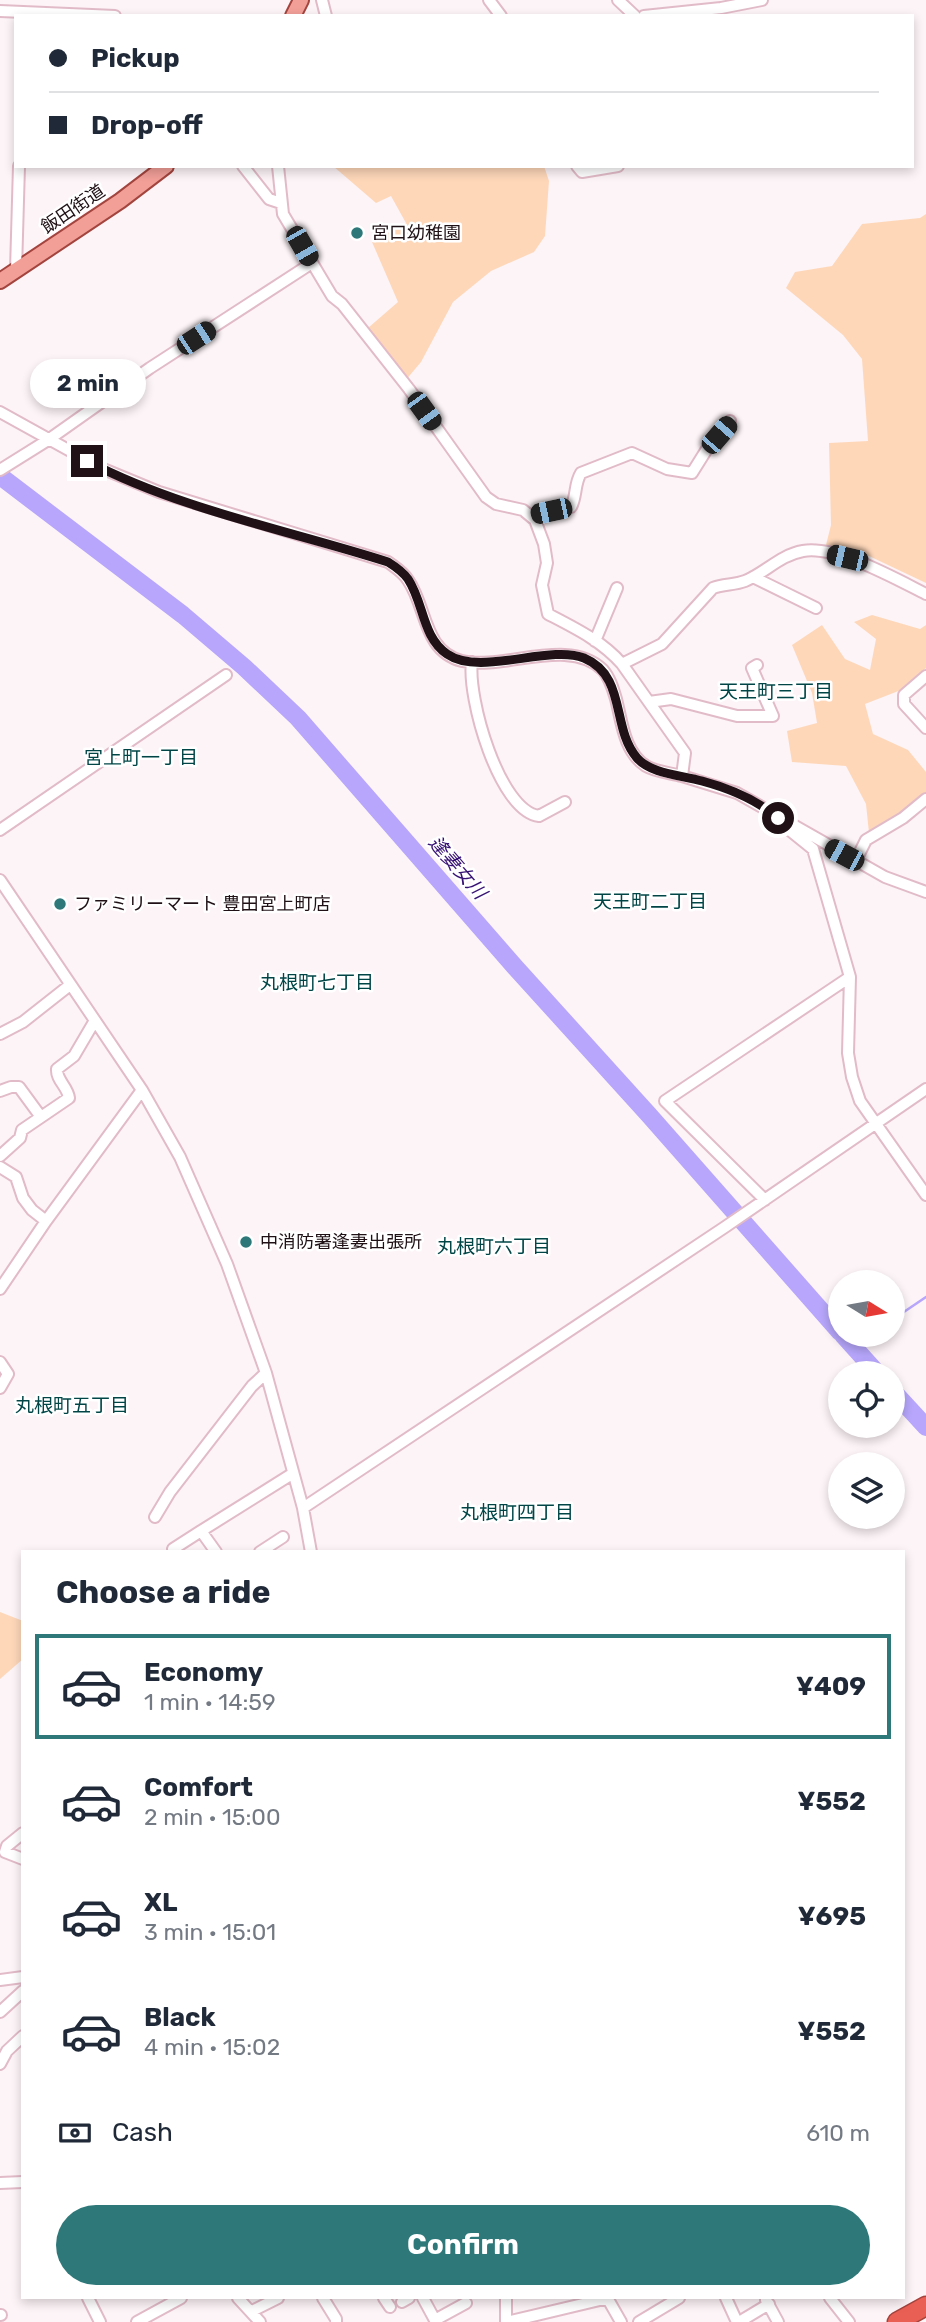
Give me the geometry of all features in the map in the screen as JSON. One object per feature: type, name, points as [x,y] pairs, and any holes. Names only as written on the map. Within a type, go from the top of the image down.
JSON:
[{"type":"highway","points":[[897,2322],[926,2306]]},
{"type":"main road","name":"飯田街道","points":[[0,281],[120,201],[163,168]]},
{"type":"street","points":[[618,0],[633,14]]},
{"type":"street","points":[[683,14],[722,12],[762,0]]},
{"type":"street","points":[[0,11],[24,14]]},
{"type":"street","points":[[16,270],[19,168]]},
{"type":"street","points":[[245,168],[269,199],[281,203]]},
{"type":"street","points":[[278,168],[284,214],[332,296],[342,304],[409,389],[486,497],[496,504],[523,510],[531,515],[544,544],[547,563],[542,585],[548,614],[581,631],[622,664],[685,753],[682,776]]},
{"type":"street","points":[[579,168],[582,172],[606,168]]},
{"type":"street","points":[[3,468],[312,262]]},
{"type":"street","points":[[0,412],[101,468],[159,492],[388,562],[409,580],[429,632],[438,647],[449,656],[472,662],[582,657],[604,671],[612,685],[623,732],[637,758],[652,768],[737,793],[884,877],[926,892]]},
{"type":"street","points":[[531,515],[571,507],[577,479],[581,473],[632,453],[667,469],[692,472],[730,421]]},
{"type":"street","points":[[622,664],[662,644],[713,588],[741,583],[776,561],[800,551],[811,550],[860,562],[926,594]]},
{"type":"street","points":[[753,577],[816,608]]},
{"type":"street","points":[[595,641],[617,588]]},
{"type":"street","points":[[472,662],[472,691],[477,718],[496,768],[519,804],[526,813],[539,816],[565,802]]},
{"type":"street","points":[[649,702],[671,699],[737,716],[773,716],[752,668],[757,665]]},
{"type":"street","points":[[0,830],[226,675]]},
{"type":"street","points":[[926,676],[904,695],[904,704],[926,728]]},
{"type":"street","points":[[856,860],[866,840],[903,818],[926,799]]},
{"type":"street","points":[[778,818],[790,832],[813,849],[850,976],[848,1054],[860,1101],[926,1195]]},
{"type":"street","points":[[0,880],[142,1090],[180,1157],[227,1264],[266,1373],[303,1508],[311,1550]]},
{"type":"street","points":[[760,1202],[665,1101],[850,976]]},
{"type":"street","points":[[0,1034],[23,1023],[70,985]]},
{"type":"street","points":[[0,1156],[20,1138],[22,1130],[69,1098],[57,1075],[57,1069],[74,1056],[94,1022]]},
{"type":"street","points":[[0,1091],[19,1087],[41,1117]]},
{"type":"street","points":[[303,1508],[725,1227],[926,1089]]},
{"type":"street","points":[[0,1289],[142,1090]]},
{"type":"street","points":[[0,1167],[16,1177],[23,1198],[32,1210],[46,1221]]},
{"type":"street","points":[[0,1362],[8,1374],[0,1388]]},
{"type":"street","points":[[155,1517],[170,1492],[252,1386],[266,1373]]},
{"type":"street","points":[[173,1549],[292,1474]]},
{"type":"street","points":[[201,1531],[215,1550]]},
{"type":"street","points":[[263,1550],[282,1537]]},
{"type":"street","points":[[21,1835],[6,1846],[5,1852],[21,1858]]},
{"type":"street","points":[[0,1980],[21,1977]]},
{"type":"street","points":[[0,2012],[21,1993]]},
{"type":"street","points":[[0,2063],[7,2051],[21,2038]]},
{"type":"street","points":[[0,2183],[20,2179]]},
{"type":"street","points":[[88,2299],[100,2322]]},
{"type":"street","points":[[136,2322],[179,2299]]},
{"type":"street","points":[[239,2299],[261,2322]]},
{"type":"street","points":[[252,2311],[276,2299]]},
{"type":"street","points":[[324,2299],[336,2319],[335,2322]]},
{"type":"street","points":[[424,2299],[435,2321],[466,2303]]},
{"type":"street","points":[[506,2299],[507,2322],[604,2299],[609,2301],[621,2322]]},
{"type":"street","points":[[639,2322],[677,2299]]},
{"type":"street","points":[[726,2299],[738,2322],[767,2301],[778,2322]]},
{"type":"street","points":[[831,2299],[849,2322]]},
{"type":"shaded area","points":[[335,168],[545,168],[549,181],[545,236],[534,252],[491,271],[453,302],[421,362],[405,381],[368,328],[398,302],[372,242],[406,223],[391,196],[376,203]]},
{"type":"shaded area","points":[[926,214],[926,583],[869,556],[826,545],[831,525],[829,443],[868,441],[862,359],[843,335],[786,288],[795,272],[832,266],[862,224],[920,218]]},
{"type":"shaded area","points":[[872,615],[920,629],[926,625],[926,668],[901,690],[865,704],[873,734],[908,750],[926,772],[926,796],[901,817],[869,833],[866,804],[846,766],[792,762],[787,731],[817,723],[812,693],[792,645],[822,625],[845,659],[870,670],[876,639],[854,622]]},
{"type":"shaded area","points":[[0,1612],[21,1620],[21,1661],[0,1679]]},
{"type":"waterway","name":"逢妻女川","points":[[0,476],[183,615],[298,718],[515,967],[828,1318]]},
{"type":"waterway","points":[[905,1311],[926,1297]]},
{"type":"waterway","name":"逢妻女川","points":[[855,1348],[866,1361]]},
{"type":"waterway","name":"逢妻女川","points":[[905,1404],[926,1427]]},
{"type":"place","name":"宮口幼稚園","points":[[357,233]]},
{"type":"place","name":"ファミリーマート 豊田宮上町店","points":[[60,904]]},
{"type":"place","name":"中消防署逢妻出張所","points":[[246,1242]]},
{"type":"district","name":"天王町三丁目","points":[[776,691]]},
{"type":"district","name":"宮上町一丁目","points":[[141,757]]},
{"type":"district","name":"天王町二丁目","points":[[650,901]]},
{"type":"district","name":"丸根町七丁目","points":[[317,982]]},
{"type":"district","name":"丸根町六丁目","points":[[494,1246]]},
{"type":"district","name":"丸根町五丁目","points":[[72,1405]]},
{"type":"district","name":"丸根町四丁目","points":[[517,1512]]},
{"type":"route","points":[[87,461],[196,505],[388,562],[409,580],[429,632],[438,647],[449,656],[463,661],[479,662],[582,657],[604,671],[612,685],[623,732],[637,758],[645,765],[737,793],[778,818]]}]
